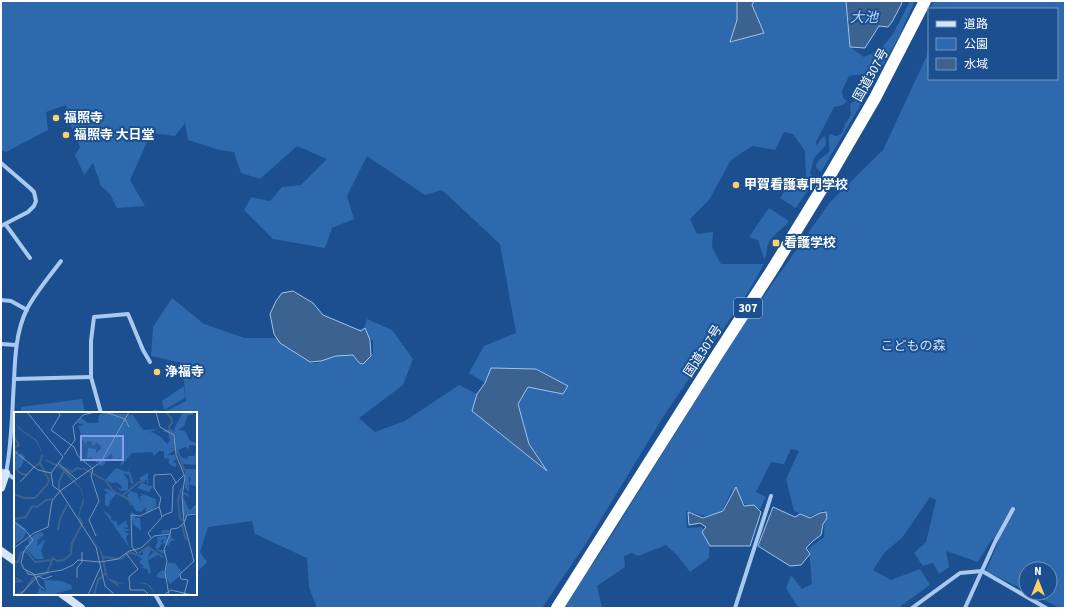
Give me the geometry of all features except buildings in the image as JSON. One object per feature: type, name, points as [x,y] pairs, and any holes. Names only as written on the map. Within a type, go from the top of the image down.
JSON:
[{"type":"highway","name":"国道307号","points":[[557,608],[776,264],[829,177],[874,98],[925,1]]},
{"type":"street","points":[[1,163],[34,192],[36,201],[34,206],[28,212],[3,226],[30,258]]},
{"type":"street","points":[[1,488],[10,447],[16,346],[20,328],[27,310],[40,289],[61,262]]},
{"type":"street","points":[[1,300],[11,301],[27,310]]},
{"type":"street","points":[[101,412],[91,377],[91,341],[94,317],[128,314],[143,350],[150,362]]},
{"type":"street","points":[[1,344],[16,346]]},
{"type":"street","points":[[14,379],[91,377]]},
{"type":"street","points":[[4,471],[14,478]]},
{"type":"street","points":[[735,608],[771,496]]},
{"type":"street","points":[[965,608],[995,542],[1013,509]]},
{"type":"street","points":[[1,551],[14,560]]},
{"type":"street","points":[[912,608],[960,573],[982,572],[1046,608]]},
{"type":"street","points":[[63,595],[81,608]]},
{"type":"street","points":[[156,595],[163,608]]},
{"type":"green space","points":[[1,1],[737,1],[737,20],[731,42],[754,1],[846,1],[850,47],[864,57],[880,50],[893,34],[910,1],[915,1],[898,38],[875,80],[864,74],[849,76],[842,91],[843,98],[847,101],[843,105],[834,107],[816,142],[817,146],[820,140],[825,136],[826,145],[814,158],[810,173],[815,180],[796,208],[780,198],[785,190],[790,186],[806,180],[805,151],[793,134],[784,132],[775,150],[752,146],[731,160],[709,200],[690,219],[697,234],[713,232],[712,247],[721,264],[764,264],[749,291],[665,414],[587,542],[542,608],[317,608],[309,587],[307,558],[255,534],[252,521],[208,527],[200,552],[207,562],[197,572],[197,412],[164,412],[186,401],[182,363],[151,356],[153,327],[172,298],[204,324],[245,338],[293,338],[306,352],[311,363],[318,363],[326,354],[353,354],[358,364],[363,364],[373,353],[373,340],[367,339],[354,331],[364,328],[367,319],[392,330],[413,359],[403,385],[359,418],[375,432],[405,421],[459,385],[477,394],[472,411],[546,470],[529,444],[518,404],[528,387],[563,394],[491,368],[485,383],[469,373],[484,346],[516,333],[500,244],[442,190],[425,195],[367,156],[347,196],[354,219],[332,228],[325,248],[273,239],[244,210],[251,197],[270,201],[282,187],[301,185],[327,159],[297,146],[260,179],[241,173],[234,152],[219,150],[188,140],[185,123],[175,136],[151,133],[130,180],[145,206],[117,208],[110,194],[101,186],[93,163],[84,175],[75,155],[80,147],[71,126],[66,105],[46,112],[48,130],[6,152],[1,150]]},
{"type":"green space","name":"こどもの森","points":[[934,1],[1065,1],[1065,608],[1060,608],[1046,601],[1058,601],[1058,561],[1018,561],[1018,587],[986,571],[999,540],[992,539],[978,562],[946,551],[949,567],[939,574],[933,563],[923,566],[914,553],[926,542],[936,500],[930,497],[902,538],[885,552],[873,570],[891,580],[920,569],[930,585],[898,608],[805,608],[797,606],[786,588],[791,575],[802,589],[812,584],[809,548],[824,537],[825,510],[808,517],[794,511],[786,479],[799,451],[791,449],[784,464],[771,462],[756,492],[766,497],[760,509],[745,504],[732,490],[721,513],[705,516],[686,511],[687,528],[702,527],[709,542],[709,558],[690,572],[677,555],[666,545],[638,556],[632,553],[624,556],[625,567],[597,586],[602,608],[562,608],[603,549],[737,334],[830,202],[883,150],[928,53],[928,80],[1058,80],[1058,8],[930,8]]},
{"type":"green space","points":[[861,97],[864,99],[821,172],[816,165],[819,160],[829,152],[830,134],[837,136],[842,133],[845,124],[851,115],[851,103]]},
{"type":"green space","points":[[769,208],[789,221],[770,240],[764,259],[758,240],[749,237]]},
{"type":"green space","points":[[184,386],[185,398],[164,410],[162,401]]},
{"type":"green space","points":[[82,399],[85,412],[21,412],[21,407]]},
{"type":"green space","points":[[154,409],[164,412],[153,412]]},
{"type":"water","points":[[737,1],[754,1],[752,5],[764,33],[730,42],[737,20]]},
{"type":"water","name":"大池","points":[[846,1],[900,1],[902,3],[888,27],[879,26],[865,48],[850,47]]},
{"type":"water","points":[[293,291],[313,303],[323,315],[361,331],[365,328],[370,340],[371,356],[363,364],[359,363],[353,355],[336,356],[321,361],[310,362],[280,343],[274,334],[270,314],[276,301],[282,293]]},
{"type":"water","points":[[491,368],[536,369],[568,386],[563,394],[528,387],[518,404],[529,444],[547,471],[472,411],[477,394],[485,383]]},
{"type":"water","points":[[736,487],[744,506],[754,505],[761,512],[750,546],[710,546],[702,532],[706,527],[700,523],[689,525],[688,512],[703,518],[723,511]]},
{"type":"water","points":[[773,507],[795,517],[800,514],[810,518],[826,512],[827,518],[823,524],[821,535],[806,548],[810,554],[801,565],[790,566],[758,546]]},
{"type":"place","name":"福照寺","points":[[56,118]]},
{"type":"place","name":"福照寺 大日堂","points":[[66,135]]},
{"type":"place","name":"甲賀看護専門学校","points":[[736,185]]},
{"type":"place","name":"看護学校","points":[[776,243]]},
{"type":"place","name":"浄福寺","points":[[157,372]]}]
